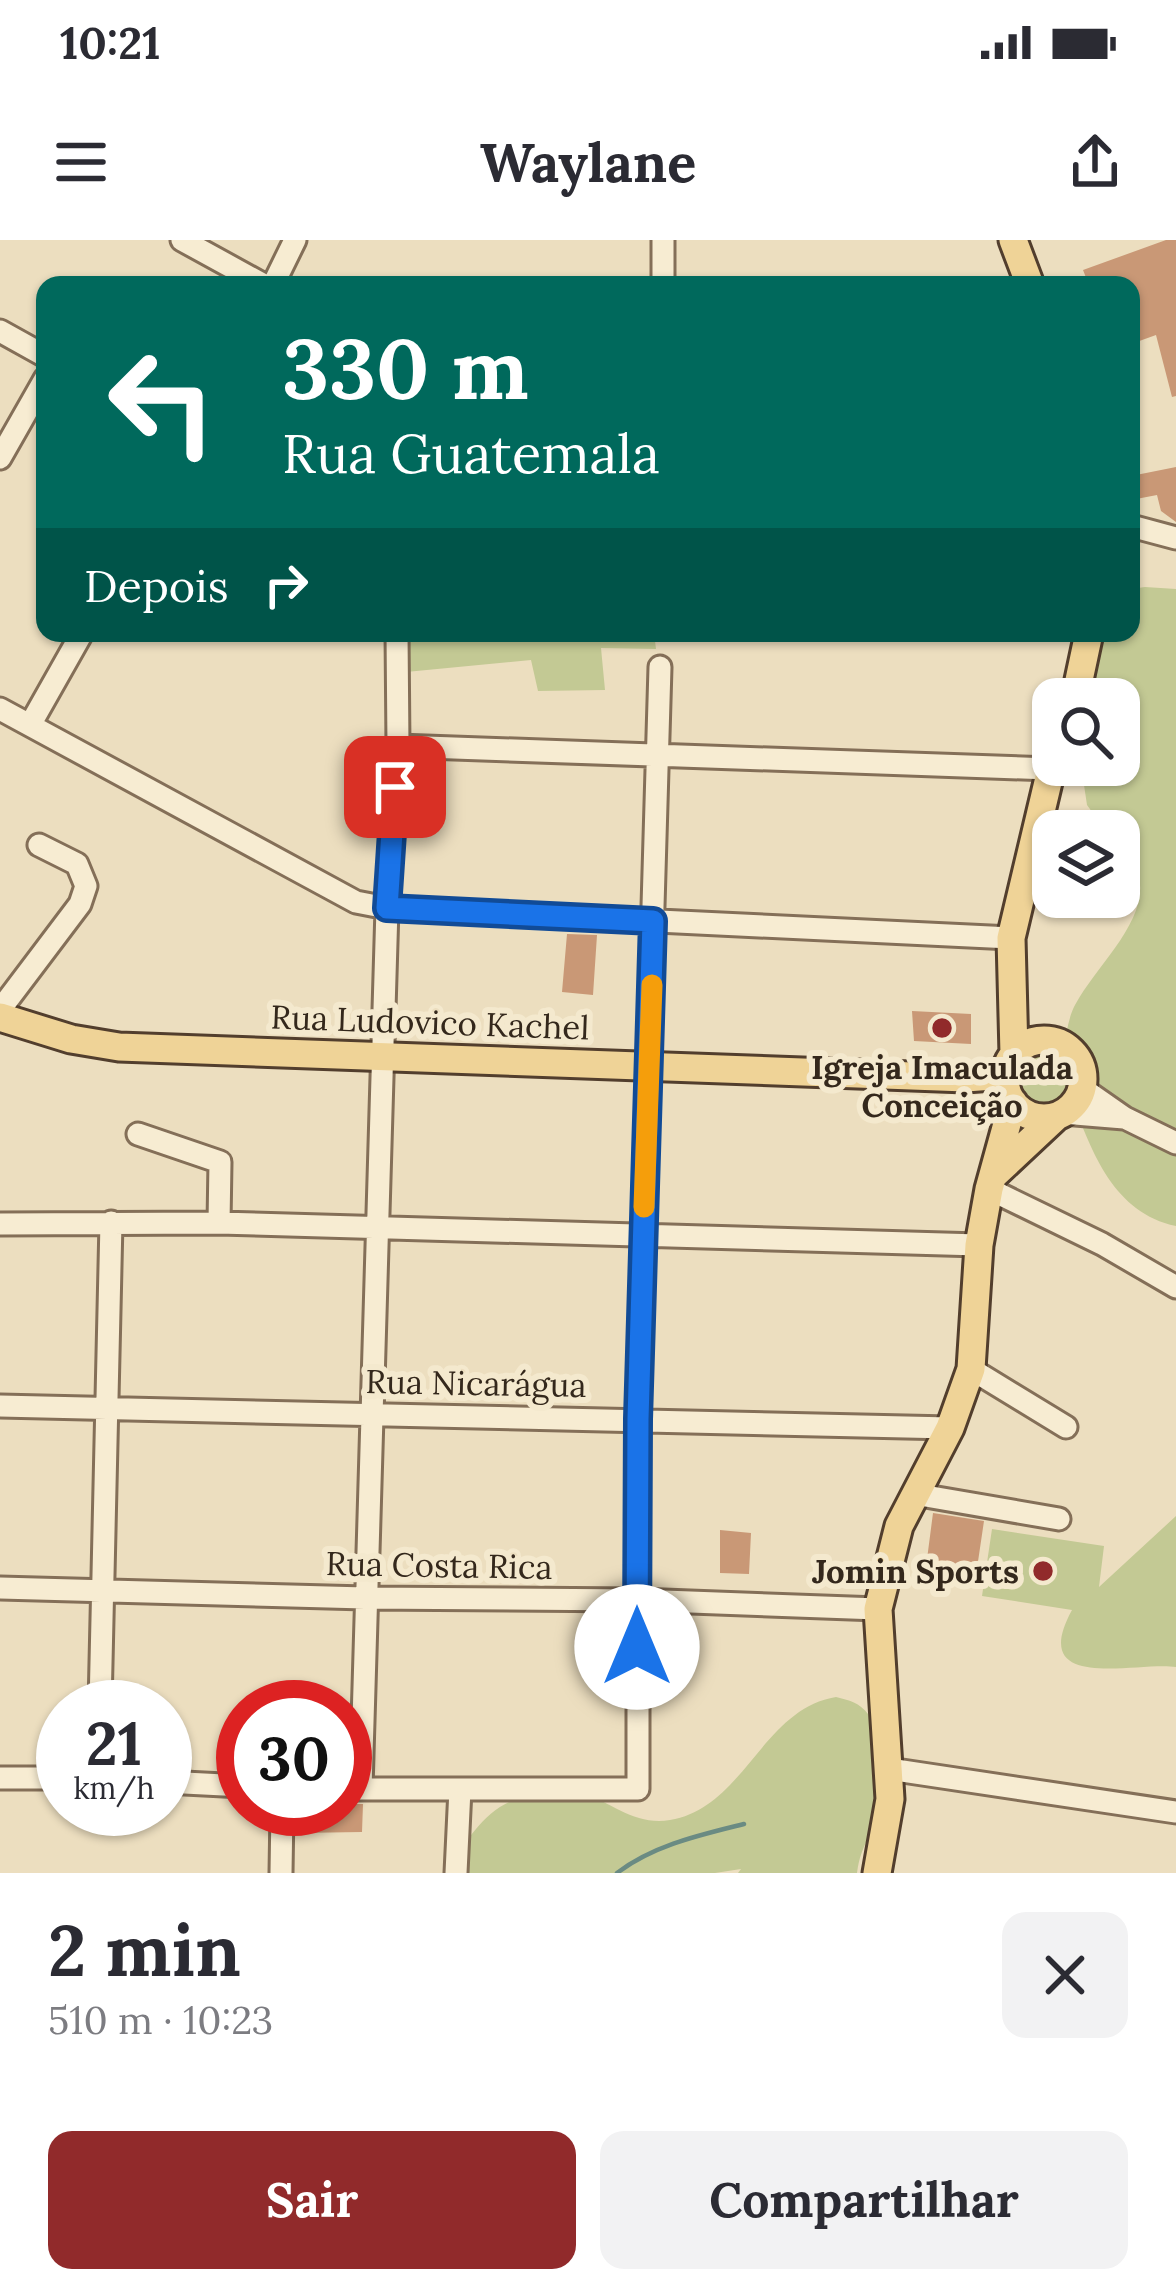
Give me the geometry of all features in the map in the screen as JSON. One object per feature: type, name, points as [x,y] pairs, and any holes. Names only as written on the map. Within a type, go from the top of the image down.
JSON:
[{"type":"main road","points":[[1013,240],[1027,276]]},
{"type":"main road","points":[[1079,678],[1087,642]]},
{"type":"main road","points":[[877,1873],[890,1799],[878,1609],[886,1568],[914,1494],[950,1427],[971,1369],[979,1245],[1011,1077],[1010,938],[1047,786]]},
{"type":"main road","points":[[1009,969],[1047,1040]]},
{"type":"main road","name":"Rua Ludovico Kachel","points":[[0,1014],[71,1039],[119,1047],[1011,1077]]},
{"type":"main road","points":[[990,1183],[1078,1098],[1082,1088],[1079,1061],[1071,1051],[1047,1040],[1029,1043],[1011,1077],[1025,1113],[1041,1118],[1060,1115]]},
{"type":"street","points":[[182,240],[251,276]]},
{"type":"street","points":[[274,276],[296,240]]},
{"type":"street","points":[[663,240],[663,276]]},
{"type":"street","points":[[0,331],[36,351]]},
{"type":"street","points":[[0,458],[36,395]]},
{"type":"street","points":[[1140,528],[1176,538]]},
{"type":"street","points":[[30,725],[77,642]]},
{"type":"street","points":[[360,1680],[380,1228],[387,908],[398,746],[398,642]]},
{"type":"street","points":[[372,1789],[638,1789],[638,1419],[660,667]]},
{"type":"street","points":[[0,709],[356,902],[387,908],[1010,938]]},
{"type":"street","points":[[398,746],[1032,764]]},
{"type":"street","points":[[0,1014],[80,904],[86,886],[76,864],[39,845]]},
{"type":"street","points":[[1082,1088],[1125,1118],[1176,1143]]},
{"type":"street","points":[[1060,1115],[1125,1118]]},
{"type":"street","points":[[138,1134],[220,1162],[219,1223]]},
{"type":"street","points":[[990,1183],[1176,1287]]},
{"type":"street","points":[[100,1680],[111,1222]]},
{"type":"street","points":[[0,1224],[219,1223],[979,1245]]},
{"type":"street","points":[[971,1369],[1066,1427]]},
{"type":"street","name":"Rua Nicarágua","points":[[0,1406],[950,1427]]},
{"type":"street","points":[[914,1494],[1059,1519]]},
{"type":"street","name":"Rua Costa Rica","points":[[0,1588],[878,1609]]},
{"type":"street","points":[[890,1768],[1176,1812]]},
{"type":"street","points":[[0,1778],[36,1778]]},
{"type":"street","points":[[456,1873],[460,1789]]},
{"type":"street","points":[[281,1873],[282,1836]]},
{"type":"green space","points":[[1140,588],[1176,589],[1176,1226],[1136,1208],[1121,1194],[1097,1159],[1072,1099],[1037,1110],[1022,1103],[1011,1085],[1016,1064],[1026,1050],[1042,1046],[1064,1051],[1075,1005],[1133,918],[1140,918],[1140,810],[1091,810],[1084,786],[1140,786],[1140,678],[1085,678],[1089,642],[1140,642]]},
{"type":"green space","points":[[406,642],[655,642],[656,649],[601,648],[605,690],[538,691],[531,660],[406,672]]},
{"type":"green space","points":[[1176,1516],[1176,1667],[1092,1668],[1074,1663],[1063,1654],[1062,1636],[1072,1610],[982,1596],[992,1529],[1104,1546],[1099,1587]]},
{"type":"green space","points":[[836,1697],[865,1710],[874,1738],[873,1813],[857,1873],[738,1873],[741,1869],[715,1873],[445,1873],[486,1818],[528,1795],[580,1791],[636,1817],[658,1821],[695,1812],[736,1779],[789,1720],[811,1705]]},
{"type":"building","points":[[1176,240],[1176,396],[1172,397],[1156,335],[1140,341],[1140,276],[1085,276],[1083,270]]},
{"type":"building","points":[[1176,467],[1176,522],[1161,511],[1157,495],[1140,498],[1140,474]]},
{"type":"building","points":[[567,934],[597,935],[593,995],[562,992]]},
{"type":"building","name":"Igreja Imaculada Conceição","points":[[912,1011],[971,1014],[971,1044],[914,1041]]},
{"type":"building","points":[[933,1513],[984,1521],[976,1575],[926,1567]]},
{"type":"building","points":[[720,1530],[751,1533],[749,1574],[720,1573]]},
{"type":"waterway","points":[[617,1873],[662,1848],[744,1824]]},
{"type":"slow traffic","points":[[644,1207],[652,985]]},
{"type":"place","name":"Igreja Imaculada Conceição","points":[[942,1028]]},
{"type":"place","name":"Jomin Sports","points":[[1043,1571]]},
{"type":"route","points":[[395,787],[387,908],[653,921],[638,1419],[637,1647]]}]
